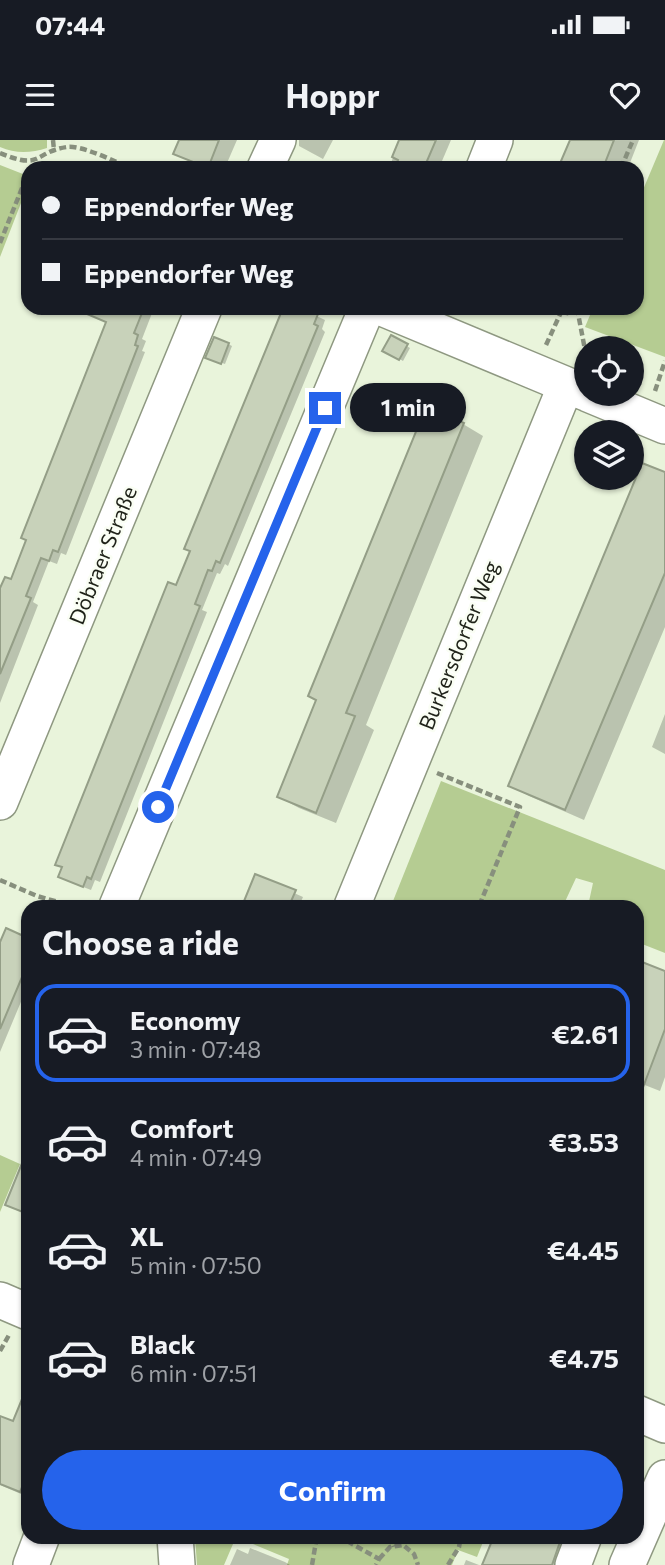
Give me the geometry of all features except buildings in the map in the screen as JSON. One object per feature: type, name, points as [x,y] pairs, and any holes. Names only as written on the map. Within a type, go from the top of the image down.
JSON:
[{"type":"street","points":[[268,161],[278,140]]},
{"type":"street","points":[[487,161],[495,140]]},
{"type":"street","name":"Döbraer Straße","points":[[0,802],[201,315]]},
{"type":"street","points":[[120,900],[364,315]]},
{"type":"street","points":[[423,315],[533,371],[574,388]]},
{"type":"street","name":"Burkersdorfer Weg","points":[[354,900],[410,762],[574,404]]},
{"type":"street","points":[[616,406],[665,426]]},
{"type":"street","points":[[0,1300],[21,1309]]},
{"type":"street","points":[[644,1416],[665,1425]]},
{"type":"street","points":[[644,1519],[665,1478]]},
{"type":"street","points":[[31,1565],[39,1544]]},
{"type":"street","points":[[176,1544],[177,1565]]},
{"type":"street","points":[[573,1565],[581,1544]]},
{"type":"path","points":[[53,140],[54,150]]},
{"type":"path","points":[[624,161],[633,140]]},
{"type":"path","points":[[0,153],[19,161],[36,161],[54,150],[71,146],[111,161]]},
{"type":"path","points":[[0,243],[21,190]]},
{"type":"path","points":[[533,371],[560,315]]},
{"type":"path","points":[[578,315],[582,336]]},
{"type":"path","points":[[410,762],[520,807],[481,900]]},
{"type":"path","points":[[0,880],[51,900]]},
{"type":"path","points":[[312,1565],[316,1544]]},
{"type":"path","points":[[352,1544],[379,1559]]},
{"type":"path","points":[[448,1565],[460,1544]]},
{"type":"path","points":[[376,1565],[393,1547],[403,1545],[414,1554],[417,1564],[424,1565]]},
{"type":"green space","points":[[0,140],[47,140],[47,148],[29,152],[12,151],[0,147]]},
{"type":"green space","points":[[665,140],[665,357],[644,349],[644,336],[609,336],[585,327],[590,315],[644,315],[644,187]]},
{"type":"green space","points":[[0,165],[21,173],[21,203],[0,257]]},
{"type":"green space","points":[[441,781],[665,870],[665,953],[644,945],[644,900],[589,900],[593,883],[576,878],[566,900],[393,900]]},
{"type":"green space","points":[[0,1155],[20,1164],[0,1212]]},
{"type":"green space","points":[[196,1544],[233,1544],[224,1565],[197,1565]]},
{"type":"green space","points":[[253,1544],[482,1544],[477,1557],[458,1550],[452,1565],[287,1565],[289,1559]]},
{"type":"route","points":[[158,807],[325,408]]}]
